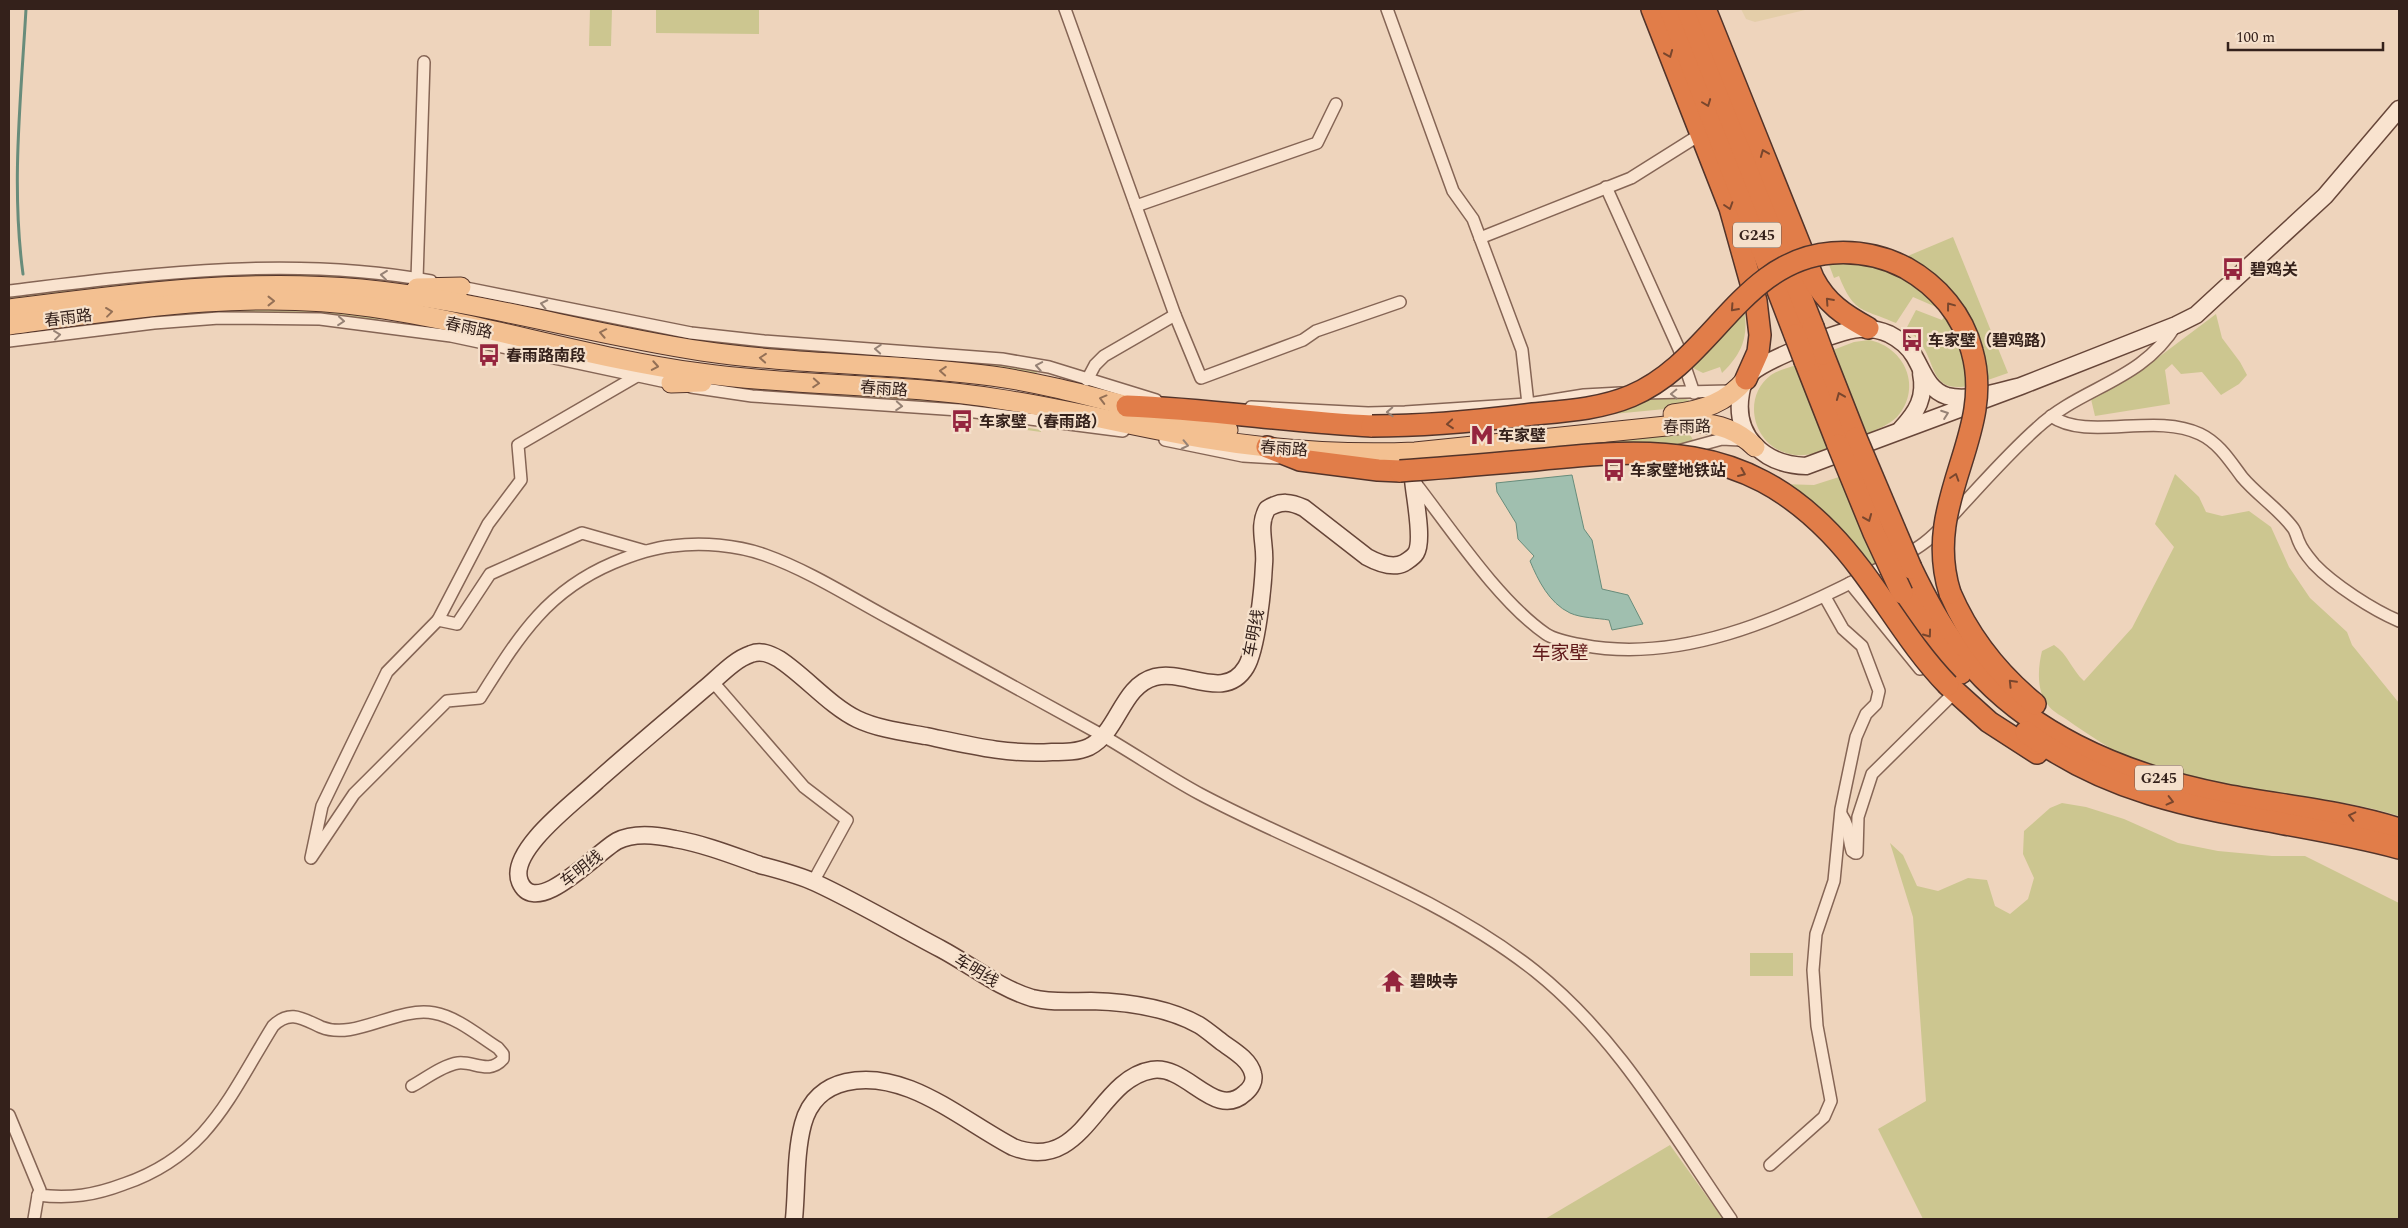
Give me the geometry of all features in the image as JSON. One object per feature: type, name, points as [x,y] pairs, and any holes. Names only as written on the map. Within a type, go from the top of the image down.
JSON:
[{"type":"highway","points":[[1652,9],[1730,208],[1756,301],[1760,335],[1758,352],[1743,383]]},
{"type":"highway","name":"G245","points":[[1670,9],[1804,331]]},
{"type":"highway","name":"G245","points":[[1687,9],[1804,331],[1847,441],[1874,533],[1902,593],[1939,649],[2002,714],[2052,750],[2133,780],[2338,813],[2399,829]]},
{"type":"highway","points":[[1706,9],[1813,278],[1826,299],[1835,308],[1868,328]]},
{"type":"highway","points":[[1127,406],[1187,408],[1279,420],[1372,426],[1457,423],[1577,409],[1615,402],[1643,391],[1670,374],[1692,354],[1752,290],[1782,268],[1804,259],[1827,254],[1856,253],[1885,259],[1923,279],[1942,296],[1963,326],[1975,362],[1977,388],[1974,414],[1949,496],[1943,526],[1942,556],[1950,593],[1970,633],[1984,653],[2020,691],[2133,780]]},
{"type":"highway","name":"G245","points":[[1847,441],[1938,620],[1952,640],[1990,684],[2027,716],[2057,736],[2133,780],[2155,798],[2223,813],[2338,832],[2399,848]]},
{"type":"highway","points":[[1267,447],[1300,460],[1406,475],[1457,468],[1632,452],[1680,454],[1732,469],[1782,494],[1820,523],[1852,559],[1950,692],[1989,722],[2031,749],[2077,773],[2105,784],[2133,780]]},
{"type":"main road","points":[[2021,386],[1968,397],[1948,396],[1934,389],[1902,343],[1886,333],[1868,328],[1842,333],[1774,360],[1759,368],[1743,383],[1741,391],[1741,416],[1744,428],[1755,447],[1779,463],[1806,466],[2021,386],[2176,325],[2205,308],[2297,223],[2351,168],[2399,109]]},
{"type":"main road","name":"春雨路","points":[[9,309],[176,288],[222,285],[292,285],[362,289],[458,303],[600,333],[704,351],[976,374],[1030,382],[1207,426],[1276,437],[1334,441],[1420,441],[1691,411],[1718,403],[1743,383]]},
{"type":"main road","points":[[362,289],[461,287]]},
{"type":"main road","name":"春雨路","points":[[9,325],[187,303],[250,301],[337,303],[422,316],[662,367],[755,379],[947,392],[1056,409],[1198,438],[1267,447],[1377,453],[1415,452],[1695,423],[1723,426],[1743,436],[1755,447]]},
{"type":"main road","points":[[1900,430],[1915,413],[1922,398],[1923,382],[1918,364]]},
{"type":"main road","points":[[671,383],[755,379]]},
{"type":"main road","points":[[1056,409],[1118,430]]},
{"type":"main road","name":"车明线","points":[[794,1219],[803,1125],[812,1103],[820,1094],[838,1084],[854,1081],[871,1081],[911,1090],[1013,1147],[1026,1152],[1039,1152],[1053,1150],[1075,1138],[1104,1104],[1128,1082],[1151,1070],[1174,1072],[1207,1095],[1221,1101],[1236,1100],[1244,1094],[1254,1080],[1253,1072],[1240,1055],[1198,1024],[1167,1012],[1126,1002],[1051,1001],[1023,994],[1006,987],[961,960],[813,882],[690,842],[671,838],[640,836],[617,841],[553,890],[543,893],[529,893],[519,880],[519,863],[531,843],[629,753],[713,682],[748,655],[758,652],[769,654],[792,667],[847,714],[880,727],[999,752],[1022,754],[1075,751],[1091,746],[1103,736],[1129,697],[1144,682],[1165,675],[1214,684],[1224,684],[1234,680],[1246,667],[1253,646],[1264,563],[1261,526],[1267,509],[1284,502],[1293,503],[1304,508],[1377,563],[1399,565],[1410,560],[1417,552],[1419,539],[1406,475]]},
{"type":"street","points":[[1064,9],[1175,314],[1201,378],[1303,340],[1316,331],[1400,302]]},
{"type":"street","points":[[1387,9],[1453,191],[1473,219],[1522,350],[1528,404]]},
{"type":"street","points":[[417,279],[424,62]]},
{"type":"street","points":[[1136,206],[1317,143],[1336,104]]},
{"type":"street","points":[[1480,238],[1631,178],[1701,134]]},
{"type":"street","points":[[1606,187],[1679,349],[1694,393]]},
{"type":"street","points":[[9,291],[164,273],[245,268],[324,269],[417,279],[691,333],[772,342],[968,355],[1049,368],[1187,408],[1270,406],[1368,413],[1528,404],[1614,392],[1694,393],[1727,391],[1743,383]]},
{"type":"street","points":[[1086,380],[1095,365],[1104,356],[1175,314]]},
{"type":"street","points":[[9,341],[154,323],[219,318],[320,319],[451,336],[671,383],[752,396],[959,410],[1118,430],[1243,456],[1300,460]]},
{"type":"street","points":[[1406,475],[1508,598],[1546,634],[1574,643],[1632,651],[1683,644],[1723,634],[1825,597],[1925,543],[2012,451],[2051,416],[2119,379],[2147,359],[2160,349],[2176,325]]},
{"type":"street","points":[[637,376],[518,445],[521,480],[488,524],[438,620],[387,672],[322,806],[311,858],[354,794],[447,701],[480,698],[514,643],[546,605],[587,574],[645,551],[673,546],[696,544],[729,547],[762,554],[816,579],[1103,736],[1198,793],[1450,915],[1498,945],[1538,973],[1585,1017],[1637,1078],[1731,1219]]},
{"type":"street","points":[[2051,416],[2059,422],[2079,427],[2150,424],[2183,428],[2200,434],[2226,454],[2243,477],[2294,530],[2300,544],[2314,564],[2336,583],[2388,617],[2399,622]]},
{"type":"street","points":[[1406,475],[1629,458],[1669,452],[1722,439],[1744,441],[1755,447]]},
{"type":"street","points":[[438,620],[457,624],[490,574],[582,533],[645,551]]},
{"type":"street","points":[[1841,814],[1848,825],[1852,851],[1857,853],[1858,817],[1872,774],[1950,692],[1850,583]]},
{"type":"street","points":[[1770,1165],[1824,1117],[1831,1101],[1817,1026],[1813,970],[1816,934],[1834,881],[1841,814],[1856,737],[1866,714],[1876,704],[1879,691],[1862,646],[1843,629],[1825,597]]},
{"type":"street","points":[[713,682],[804,787],[848,820],[813,882]]},
{"type":"street","points":[[38,1195],[87,1196],[140,1178],[175,1160],[202,1137],[273,1026],[280,1020],[288,1017],[303,1017],[322,1027],[339,1030],[410,1013],[433,1012],[446,1016],[498,1048],[503,1054],[502,1059],[492,1066],[483,1067],[458,1062],[412,1086]]},
{"type":"street","points":[[9,1115],[40,1190],[34,1219]]},
{"type":"shaded area","points":[[590,9],[612,9],[611,46],[589,46]]},
{"type":"shaded area","points":[[656,9],[759,9],[759,34],[656,33]]},
{"type":"shaded area","points":[[1741,9],[1809,9],[1755,22],[1746,19]]},
{"type":"shaded area","points":[[1953,237],[2008,373],[1985,381],[1983,362],[1903,258]]},
{"type":"shaded area","points":[[1828,262],[1873,264],[1919,285],[1943,310],[1913,297],[1896,323],[1867,312],[1855,304],[1849,297],[1839,276],[1834,278]]},
{"type":"shaded area","points":[[253,271],[368,277],[368,279],[352,280],[276,276],[206,278],[9,300],[9,295],[141,278]]},
{"type":"shaded area","points":[[502,299],[637,327],[987,361],[1038,371],[1036,374],[1011,370],[761,350],[661,336],[504,304]]},
{"type":"shaded area","points":[[244,309],[312,310],[379,316],[378,321],[312,315],[9,338],[9,333],[176,313]]},
{"type":"shaded area","points":[[1744,310],[1745,336],[1739,352],[1729,366],[1722,373],[1720,367],[1703,373],[1691,367]]},
{"type":"shaded area","points":[[1916,310],[1942,320],[1946,314],[1960,341],[1953,337],[1951,344],[1964,350],[1969,386],[1956,387],[1947,385],[1936,375],[1920,342],[1906,329]]},
{"type":"shaded area","points":[[2216,314],[2222,338],[2247,375],[2239,384],[2221,395],[2202,372],[2181,374],[2172,364],[2165,370],[2170,404],[2095,416],[2091,399],[2135,375]]},
{"type":"shaded area","points":[[1869,340],[1882,344],[1901,360],[1909,382],[1909,394],[1905,406],[1894,420],[1867,434],[1833,350],[1854,342]]},
{"type":"shaded area","points":[[1796,365],[1828,449],[1804,455],[1795,455],[1781,451],[1770,444],[1761,434],[1754,410],[1756,397],[1761,385],[1774,373]]},
{"type":"shaded area","points":[[751,388],[929,399],[1000,408],[1035,415],[749,392]]},
{"type":"shaded area","points":[[1645,398],[1685,399],[1689,400],[1689,405],[1686,407],[1582,417]]},
{"type":"shaded area","points":[[983,420],[1041,430],[1041,432],[982,424]]},
{"type":"shaded area","points":[[1688,431],[1693,440],[1688,446],[1398,459]]},
{"type":"shaded area","points":[[2175,474],[2199,497],[2206,512],[2222,516],[2249,511],[2271,527],[2289,567],[2310,598],[2347,632],[2352,645],[2399,703],[2399,816],[2346,803],[2237,788],[2167,774],[2137,762],[2093,738],[2054,711],[2044,699],[2039,679],[2042,651],[2054,645],[2063,653],[2084,681],[2132,628],[2174,547],[2155,524]]},
{"type":"shaded area","points":[[1572,475],[1584,529],[1592,540],[1602,589],[1628,595],[1643,624],[1612,630],[1609,620],[1574,615],[1556,603],[1545,590],[1537,576],[1530,561],[1534,556],[1518,539],[1516,523],[1497,492],[1496,483]]},
{"type":"shaded area","points":[[1839,477],[1878,569],[1871,573],[1780,484],[1814,485]]},
{"type":"shaded area","points":[[2062,803],[2086,807],[2124,819],[2178,843],[2218,851],[2272,856],[2305,856],[2399,903],[2399,1219],[1923,1219],[1878,1129],[1926,1101],[1913,917],[1890,843],[1903,855],[1917,886],[1938,891],[1968,878],[1987,880],[1995,906],[2010,914],[2028,899],[2034,878],[2023,854],[2024,831],[2050,808]]},
{"type":"shaded area","points":[[1750,953],[1793,953],[1793,976],[1750,976]]},
{"type":"shaded area","points":[[1670,1145],[1723,1219],[1545,1219]]},
{"type":"waterway","points":[[23,274],[19,241],[17,175],[26,9]]},
{"type":"place","name":"碧鸡关","points":[[2233,269]]},
{"type":"place","name":"车家壁（碧鸡路）","points":[[1912,340]]},
{"type":"place","name":"春雨路南段","points":[[489,355]]},
{"type":"place","name":"车家壁（春雨路）","points":[[962,421]]},
{"type":"place","name":"车家壁","points":[[1482,435]]},
{"type":"place","name":"车家壁地铁站","points":[[1614,470]]},
{"type":"place","name":"碧映寺","points":[[1393,981]]},
{"type":"district","name":"车家壁","points":[[1560,652]]}]
